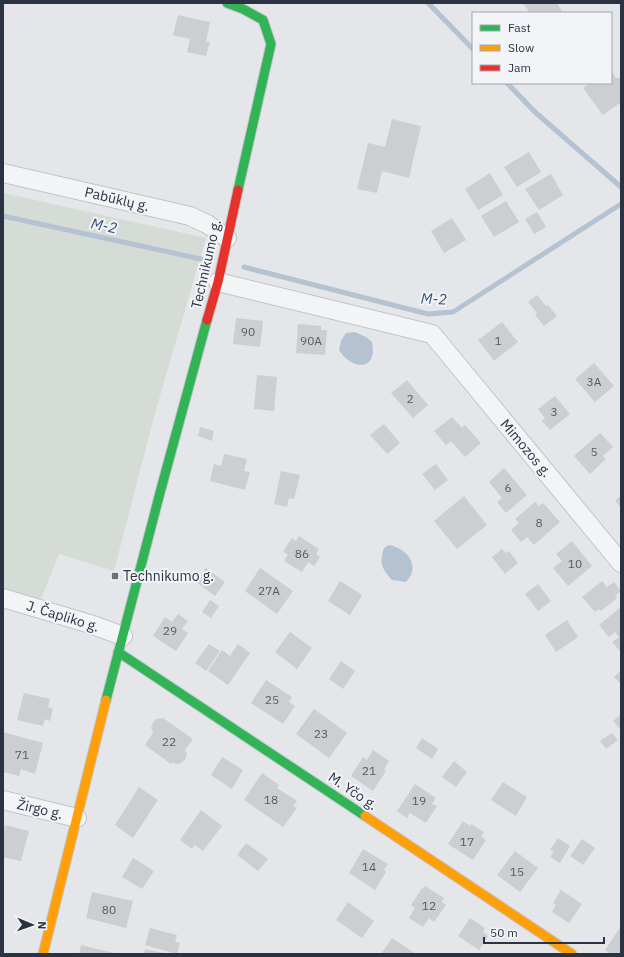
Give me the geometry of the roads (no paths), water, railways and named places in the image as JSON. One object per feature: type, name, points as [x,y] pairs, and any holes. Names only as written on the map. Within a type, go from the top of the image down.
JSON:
[{"type":"street","name":"Technikumo g.","points":[[42,954],[120,644],[218,282],[271,44],[263,20],[243,9],[226,3]]},
{"type":"street","name":"Pabūklų g.","points":[[3,173],[190,216],[207,224],[227,238]]},
{"type":"street","name":"Mimozos g.","points":[[218,282],[432,334],[621,563]]},
{"type":"street","name":"J. Čapliko g.","points":[[3,598],[90,624],[120,644]]},
{"type":"street","name":"M. Yčo g.","points":[[120,644],[572,954]]},
{"type":"street","name":"Žirgo g.","points":[[3,800],[77,818]]},
{"type":"water","points":[[355,332],[366,337],[372,342],[373,352],[371,359],[362,365],[350,361],[344,357],[339,350],[341,341],[346,333]]},
{"type":"water","points":[[389,545],[402,550],[410,559],[412,570],[406,582],[392,580],[382,566],[382,553],[384,548]]},
{"type":"waterway","points":[[428,3],[472,48]]},
{"type":"waterway","points":[[508,84],[535,112],[621,187]]},
{"type":"waterway","name":"M-2","points":[[244,267],[428,314],[453,312],[621,204]]},
{"type":"waterway","name":"M-2","points":[[3,216],[201,259]]},
{"type":"place","name":"Technikumo g.","points":[[115,576]]}]
